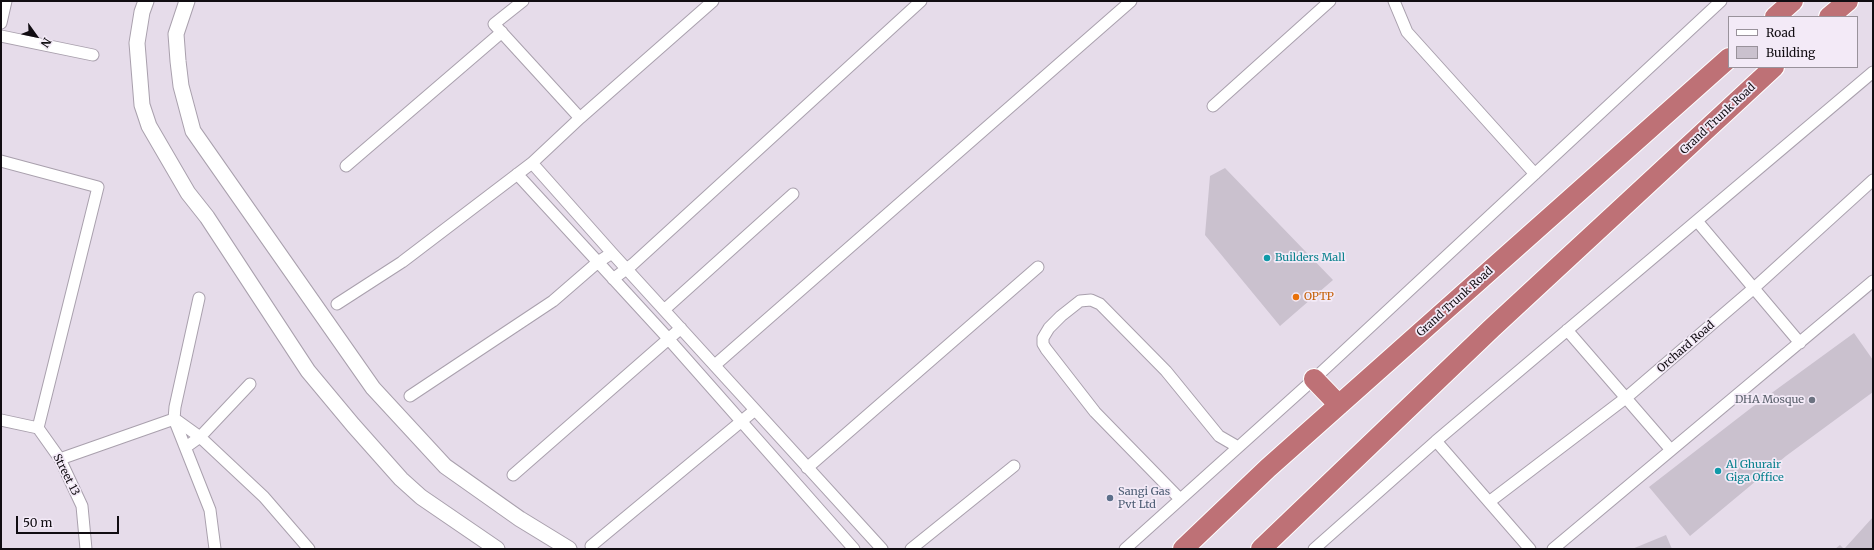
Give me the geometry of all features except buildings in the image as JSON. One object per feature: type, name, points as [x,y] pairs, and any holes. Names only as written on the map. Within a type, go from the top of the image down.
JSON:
[{"type":"highway","points":[[1776,16],[1793,1]]},
{"type":"highway","points":[[1829,16],[1848,1]]},
{"type":"highway","name":"Grand Trunk Road","points":[[1186,547],[1258,478],[1339,405],[1728,59]]},
{"type":"highway","name":"Grand Trunk Road","points":[[1261,549],[1492,328],[1773,68]]},
{"type":"highway","points":[[1314,379],[1339,405]]},
{"type":"street","points":[[1,23],[6,1]]},
{"type":"street","points":[[146,1],[142,12],[137,43],[142,105],[149,126],[188,193],[207,217],[308,371],[353,425],[401,479],[420,497],[497,549]]},
{"type":"street","points":[[187,1],[176,34],[181,86],[193,131],[220,170],[373,388],[445,466],[520,519],[569,549]]},
{"type":"street","points":[[523,1],[494,24],[580,118]]},
{"type":"street","points":[[337,304],[402,262],[532,162],[713,1]]},
{"type":"street","points":[[613,279],[626,269],[921,1]]},
{"type":"street","points":[[715,365],[1131,1]]},
{"type":"street","points":[[1213,106],[1330,1]]},
{"type":"street","points":[[1394,1],[1407,32],[1535,174]]},
{"type":"street","points":[[1125,549],[1314,379],[1721,1]]},
{"type":"street","points":[[346,166],[502,32]]},
{"type":"street","points":[[1,36],[93,55]]},
{"type":"street","points":[[1316,548],[1436,441],[1873,72]]},
{"type":"street","points":[[1,161],[98,187],[38,428],[1,420]]},
{"type":"street","points":[[532,162],[626,269],[882,549]]},
{"type":"street","points":[[517,174],[668,338],[854,549]]},
{"type":"street","name":"Orchard Road","points":[[1489,502],[1627,397],[1754,288],[1873,180]]},
{"type":"street","points":[[664,310],[794,194]]},
{"type":"street","points":[[1697,221],[1800,343]]},
{"type":"street","points":[[410,396],[553,301],[598,262],[612,253]]},
{"type":"street","points":[[807,468],[1038,268]]},
{"type":"street","points":[[1553,549],[1873,281]]},
{"type":"street","points":[[198,298],[175,407],[174,419],[186,446],[210,510],[214,549]]},
{"type":"street","points":[[1180,499],[1095,412],[1046,349],[1043,344],[1043,338],[1049,328],[1061,316],[1080,301],[1091,300],[1100,304],[1166,371],[1219,436],[1238,447]]},
{"type":"street","points":[[513,475],[681,328]]},
{"type":"street","points":[[1567,330],[1627,397],[1671,450]]},
{"type":"street","points":[[186,446],[200,437],[250,384]]},
{"type":"street","points":[[591,546],[755,410]]},
{"type":"street","points":[[174,419],[200,437],[264,496],[309,549]]},
{"type":"street","points":[[60,459],[174,419]]},
{"type":"street","name":"Street 13","points":[[38,428],[60,459],[82,506],[86,549]]},
{"type":"street","points":[[1436,441],[1530,549]]},
{"type":"street","points":[[911,549],[1014,466]]},
{"type":"place","name":"Builders Mall","points":[[1267,258]]},
{"type":"place","name":"OPTP","points":[[1296,297]]},
{"type":"place","name":"DHA Mosque","points":[[1812,400]]},
{"type":"place","name":"Al Ghurair Giga Office","points":[[1718,471]]},
{"type":"place","name":"Sangi Gas Pvt Ltd","points":[[1110,498]]}]
